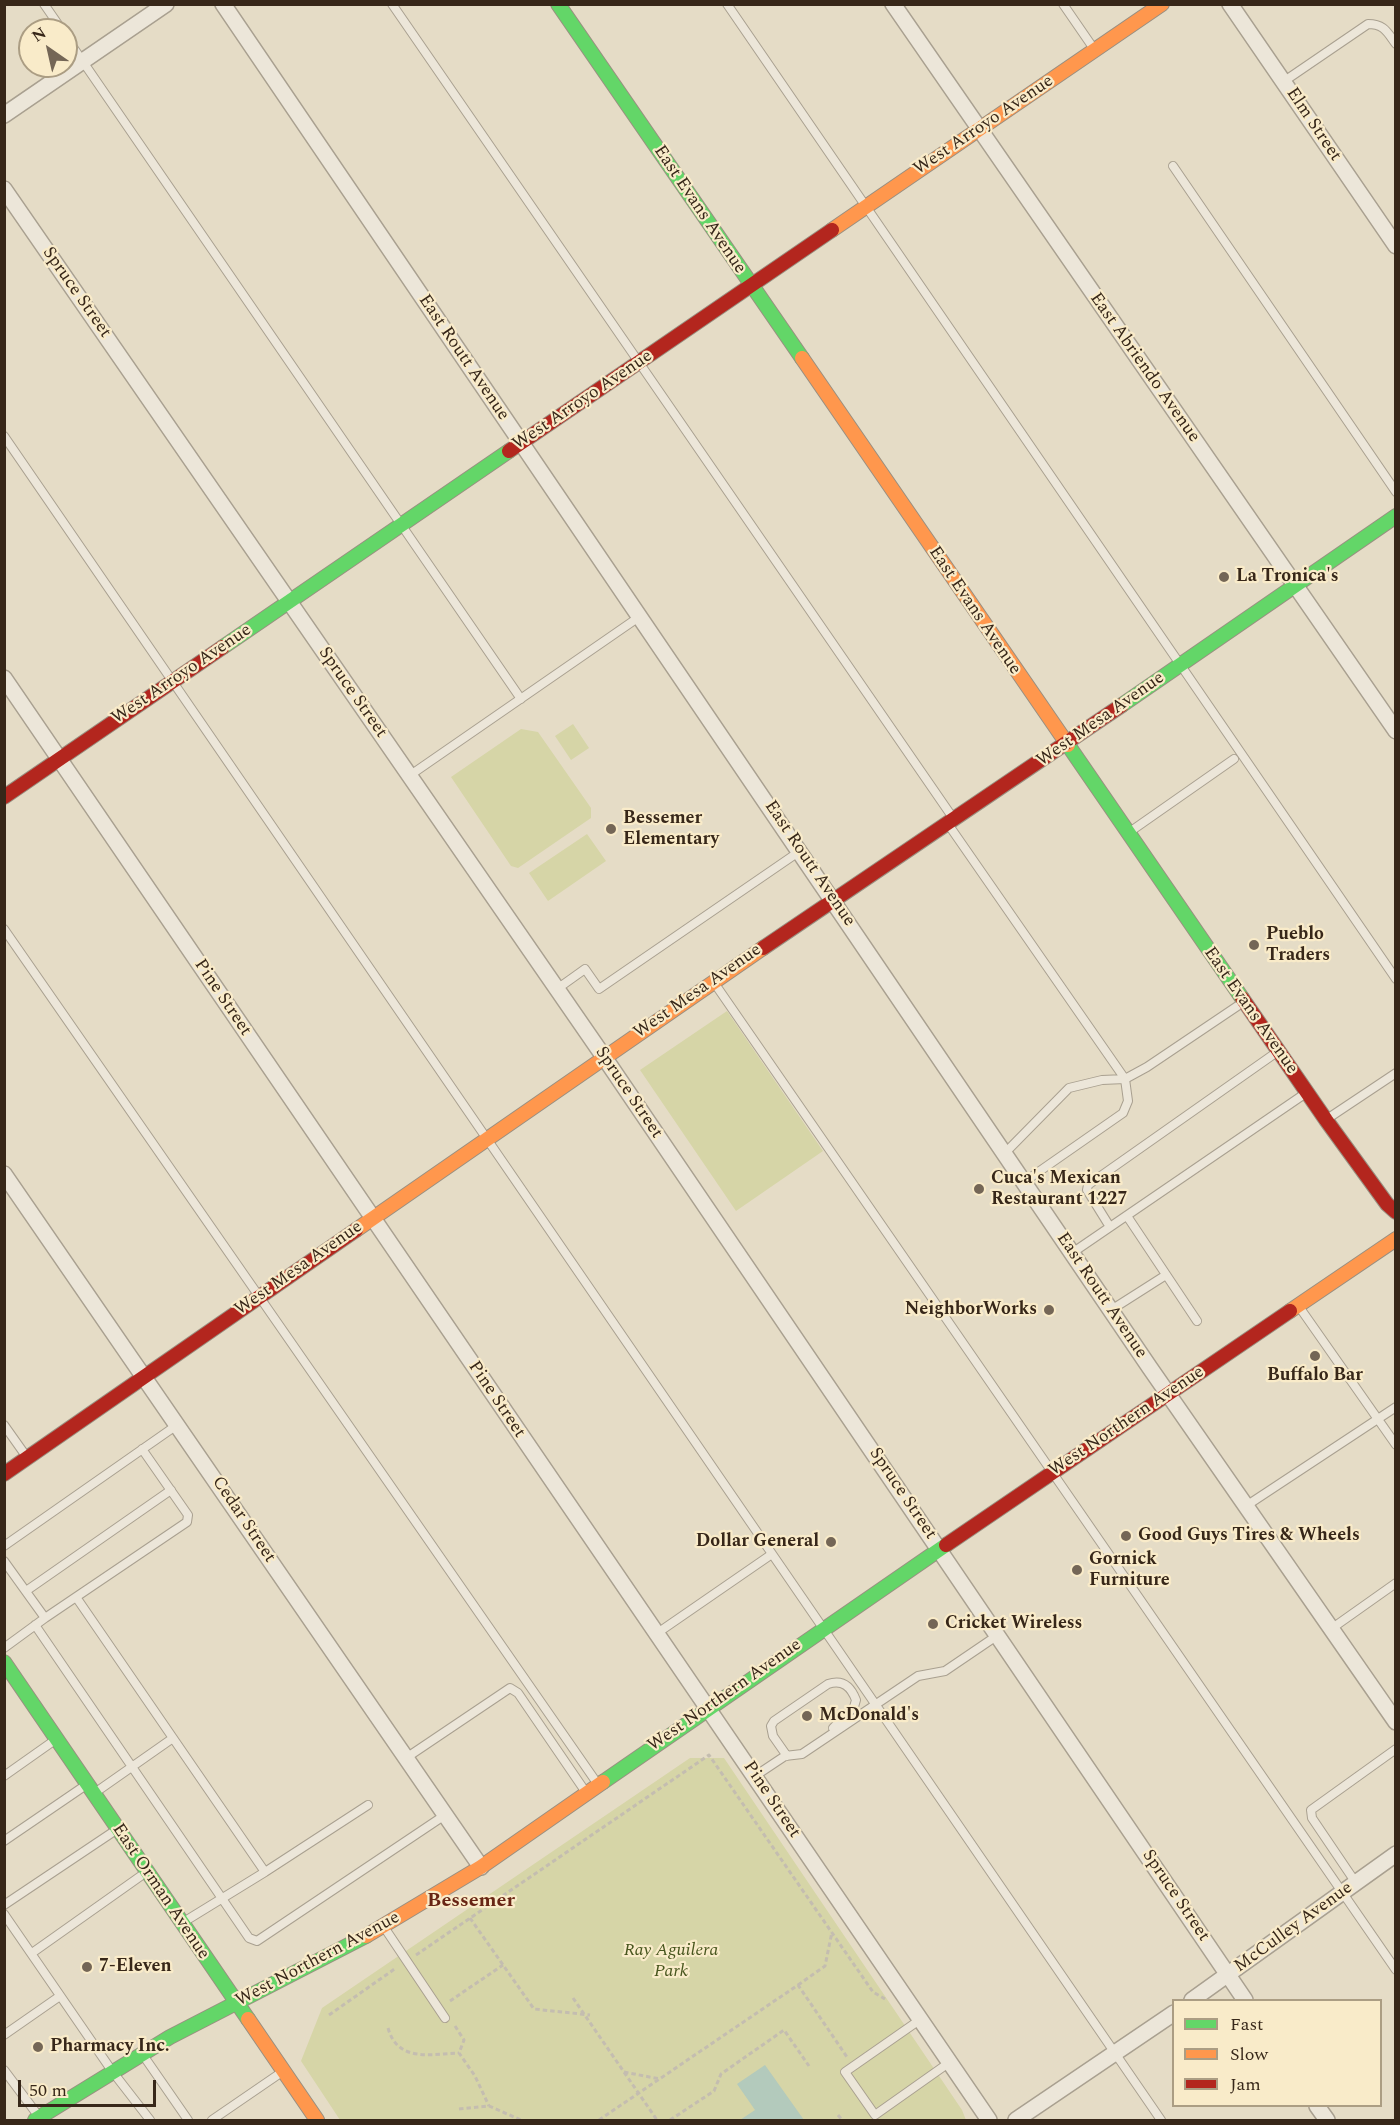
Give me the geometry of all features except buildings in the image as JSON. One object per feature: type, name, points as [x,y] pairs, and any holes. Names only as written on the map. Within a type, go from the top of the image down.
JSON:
[{"type":"street","points":[[4,115],[166,4]]},
{"type":"street","name":"East Routt Avenue","points":[[223,4],[1168,1394],[1395,1722]]},
{"type":"street","name":"East Evans Avenue","points":[[558,4],[1307,1093],[1395,1212]]},
{"type":"street","name":"East Abriendo Avenue","points":[[894,4],[978,130],[1395,731]]},
{"type":"street","name":"West Arroyo Avenue","points":[[4,797],[1162,4]]},
{"type":"street","name":"Elm Street","points":[[1230,4],[1395,246]]},
{"type":"street","name":"Spruce Street","points":[[4,189],[604,1057],[1244,1999]]},
{"type":"street","name":"West Mesa Avenue","points":[[4,1474],[833,899],[1066,744],[1395,516]]},
{"type":"street","name":"Pine Street","points":[[4,678],[989,2121]]},
{"type":"street","name":"Cedar Street","points":[[4,1174],[481,1867]]},
{"type":"street","name":"West Northern Avenue","points":[[37,2119],[142,2053],[383,1926],[481,1867],[708,1708],[1395,1239]]},
{"type":"street","name":"East Orman Avenue","points":[[4,1662],[318,2121]]},
{"type":"street","name":"McCulley Avenue","points":[[1195,1999],[1395,1854]]},
{"type":"street","points":[[1016,2121],[1172,2014]]},
{"type":"street","points":[[1318,2107],[1327,2121]]},
{"type":"lane","points":[[44,4],[54,18]]},
{"type":"lane","points":[[392,4],[639,363],[1125,1079],[1128,1101],[1123,1113],[1024,1182]]},
{"type":"lane","points":[[728,4],[1395,979]]},
{"type":"lane","points":[[1063,4],[1095,51]]},
{"type":"lane","points":[[1283,82],[1368,24],[1378,24],[1384,27],[1395,44]]},
{"type":"lane","points":[[78,54],[521,699]]},
{"type":"lane","points":[[1173,166],[1395,492]]},
{"type":"lane","points":[[4,436],[1161,2121]]},
{"type":"lane","points":[[410,776],[639,617]]},
{"type":"lane","points":[[1127,833],[1234,759]]},
{"type":"lane","points":[[557,989],[585,969],[599,989],[800,851]]},
{"type":"lane","points":[[4,929],[259,1297],[592,1789]]},
{"type":"lane","points":[[714,982],[1395,1970]]},
{"type":"lane","points":[[1005,1153],[1069,1088],[1102,1080],[1125,1079],[1147,1067],[1244,1002]]},
{"type":"lane","points":[[1110,1227],[1087,1190],[1088,1185],[1278,1051]]},
{"type":"lane","points":[[1326,1120],[1395,1073]]},
{"type":"lane","points":[[1072,1253],[1307,1093]]},
{"type":"lane","points":[[1127,1216],[1197,1321]]},
{"type":"lane","points":[[1111,1310],[1166,1275]]},
{"type":"lane","points":[[1298,1305],[1395,1445]]},
{"type":"lane","points":[[1246,1506],[1395,1407]]},
{"type":"lane","points":[[4,1425],[27,1458]]},
{"type":"lane","points":[[4,1546],[177,1425]]},
{"type":"lane","points":[[4,1648],[187,1522],[188,1515],[142,1449]]},
{"type":"lane","points":[[26,1591],[171,1490]]},
{"type":"lane","points":[[656,1634],[772,1554]]},
{"type":"lane","points":[[4,1560],[45,1618]]},
{"type":"lane","points":[[1331,1629],[1395,1583]]},
{"type":"lane","points":[[76,1597],[265,1872]]},
{"type":"lane","points":[[35,1625],[249,1938],[257,1941],[445,1815]]},
{"type":"lane","points":[[755,1776],[787,1756],[802,1754],[918,1676],[945,1671],[998,1635]]},
{"type":"lane","points":[[787,1756],[770,1731],[774,1721],[828,1684],[844,1683],[854,1695],[856,1700],[854,1707],[822,1740]]},
{"type":"lane","points":[[406,1758],[510,1688],[518,1693],[592,1789]]},
{"type":"lane","points":[[4,1841],[131,1766],[173,1738]]},
{"type":"lane","points":[[4,1776],[57,1739]]},
{"type":"lane","points":[[1356,1883],[1312,1818],[1311,1810],[1395,1749]]},
{"type":"lane","points":[[181,1923],[265,1872],[368,1804]]},
{"type":"lane","points":[[4,1905],[117,1829]]},
{"type":"lane","points":[[32,1953],[147,1872]]},
{"type":"lane","points":[[4,1914],[112,2071],[150,2121]]},
{"type":"lane","points":[[383,1926],[445,2018]]},
{"type":"lane","points":[[4,2035],[60,1996]]},
{"type":"lane","points":[[921,2019],[845,2072],[875,2115],[950,2062]]},
{"type":"lane","points":[[142,2053],[188,2121]]},
{"type":"lane","points":[[4,2070],[37,2119]]},
{"type":"lane","points":[[212,2121],[284,2071]]},
{"type":"path","points":[[329,2015],[709,1755],[873,1992],[892,2004]]},
{"type":"path","points":[[470,1918],[534,2009],[590,2015]]},
{"type":"path","points":[[599,2121],[825,1965],[832,1932]]},
{"type":"path","points":[[439,2009],[503,1965]]},
{"type":"path","points":[[798,1985],[854,2066]]},
{"type":"path","points":[[573,1998],[657,2121]]},
{"type":"path","points":[[454,2025],[464,2040],[459,2053]]},
{"type":"path","points":[[388,2028],[396,2044],[409,2054],[459,2053]]},
{"type":"path","points":[[670,2121],[714,2091],[722,2074],[784,2030],[809,2066]]},
{"type":"path","points":[[459,2053],[475,2076],[489,2106]]},
{"type":"path","points":[[624,2072],[660,2079]]},
{"type":"path","points":[[459,2109],[489,2106],[521,2121]]},
{"type":"path","points":[[838,2115],[842,2121]]},
{"type":"green space","points":[[573,724],[589,748],[571,760],[555,736]]},
{"type":"green space","points":[[521,729],[538,732],[591,808],[591,818],[518,868],[511,866],[451,777]]},
{"type":"green space","points":[[587,834],[606,861],[548,901],[529,873]]},
{"type":"green space","points":[[727,1011],[823,1151],[736,1211],[640,1070]]},
{"type":"green space","name":"Ray Aguilera Park","points":[[690,1758],[724,1758],[962,2110],[966,2120],[340,2120],[301,2061],[322,2008]]},
{"type":"shaded area","points":[[765,2065],[804,2120],[740,2120],[755,2110],[737,2084]]},
{"type":"traffic: fast","points":[[558,4],[802,358]]},
{"type":"traffic: fast","points":[[223,647],[509,451]]},
{"type":"traffic: fast","points":[[1122,705],[1396,516]]},
{"type":"traffic: fast","points":[[1068,745],[1242,998]]},
{"type":"traffic: fast","points":[[603,1782],[946,1545]]},
{"type":"traffic: fast","points":[[4,1662],[248,2019]]},
{"type":"traffic: fast","points":[[35,2120],[170,2037],[366,1936]]},
{"type":"traffic: slow","points":[[832,230],[1162,4]]},
{"type":"traffic: slow","points":[[802,358],[1068,745]]},
{"type":"traffic: slow","points":[[356,1230],[763,948]]},
{"type":"traffic: slow","points":[[1290,1311],[1396,1239]]},
{"type":"traffic: slow","points":[[366,1936],[481,1867],[603,1782]]},
{"type":"traffic: slow","points":[[248,2019],[317,2120]]},
{"type":"traffic: jam","points":[[509,451],[832,230]]},
{"type":"traffic: jam","points":[[4,797],[223,647]]},
{"type":"traffic: jam","points":[[763,948],[1122,705]]},
{"type":"traffic: jam","points":[[1242,998],[1326,1120],[1387,1204],[1396,1212]]},
{"type":"traffic: jam","points":[[4,1474],[356,1230]]},
{"type":"traffic: jam","points":[[946,1545],[1290,1311]]},
{"type":"place","name":"La Tronica's","points":[[1224,577]]},
{"type":"place","name":"Bessemer Elementary","points":[[611,829]]},
{"type":"place","name":"Pueblo Traders","points":[[1254,945]]},
{"type":"place","name":"Cuca's Mexican Restaurant 1227","points":[[979,1189]]},
{"type":"place","name":"NeighborWorks","points":[[1049,1310]]},
{"type":"place","name":"Buffalo Bar","points":[[1315,1356]]},
{"type":"place","name":"Good Guys Tires & Wheels","points":[[1126,1536]]},
{"type":"place","name":"Dollar General","points":[[831,1542]]},
{"type":"place","name":"Gornick Furniture","points":[[1077,1570]]},
{"type":"place","name":"Cricket Wireless","points":[[933,1624]]},
{"type":"place","name":"McDonald's","points":[[807,1716]]},
{"type":"place","name":"7-Eleven","points":[[87,1967]]},
{"type":"place","name":"Pharmacy Inc.","points":[[38,2047]]},
{"type":"district","name":"Bessemer","points":[[471,1902]]}]
